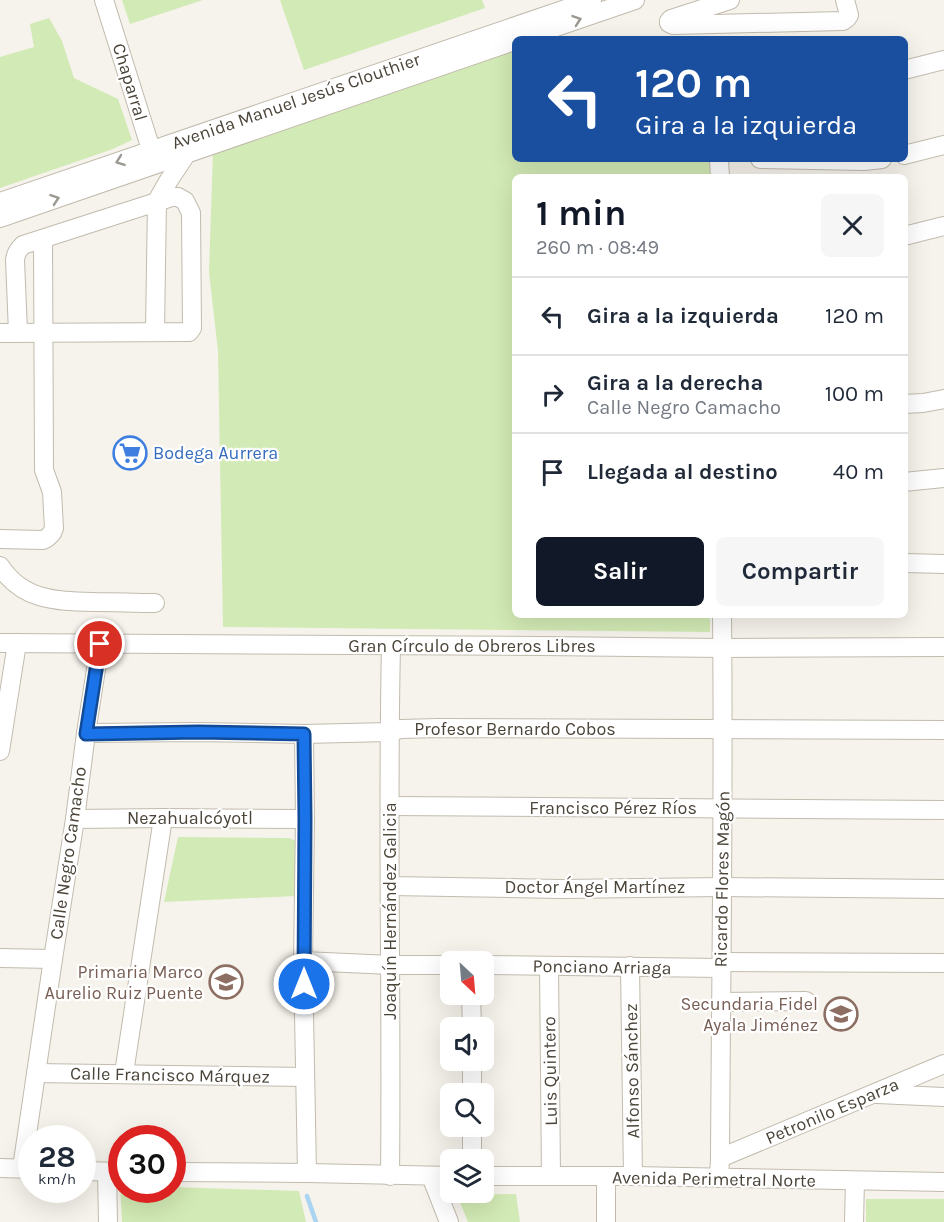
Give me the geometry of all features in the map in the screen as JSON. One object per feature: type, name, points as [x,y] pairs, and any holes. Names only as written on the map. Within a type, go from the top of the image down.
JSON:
[{"type":"street","name":"Chaparral","points":[[104,0],[153,157]]},
{"type":"street","name":"Avenida Manuel Jesús Clouthier","points":[[529,36],[544,30],[592,0]]},
{"type":"street","name":"Avenida Manuel Jesús Clouthier","points":[[524,36],[635,0]]},
{"type":"street","points":[[730,0],[671,19],[669,23],[673,25],[843,21],[849,15],[845,0]]},
{"type":"street","name":"Avenida Manuel Jesús Clouthier","points":[[0,218],[153,157],[199,134],[512,40]]},
{"type":"street","name":"Avenida Manuel Jesús Clouthier","points":[[0,202],[153,157],[186,153],[512,42]]},
{"type":"street","points":[[908,69],[944,60]]},
{"type":"street","points":[[155,331],[157,201],[199,134]]},
{"type":"street","points":[[908,154],[944,145]]},
{"type":"street","points":[[178,197],[185,201],[191,213],[192,328],[188,332],[9,333],[17,251],[23,246],[157,201],[178,197]]},
{"type":"street","points":[[908,235],[944,226]]},
{"type":"street","points":[[0,539],[43,540],[50,536],[54,528],[52,492],[44,470],[43,240]]},
{"type":"street","points":[[908,404],[944,399]]},
{"type":"street","points":[[908,482],[944,478]]},
{"type":"street","points":[[908,563],[944,564]]},
{"type":"street","points":[[0,566],[16,584],[28,592],[45,598],[64,601],[155,603]]},
{"type":"street","name":"Ricardo Flores Magón","points":[[718,1178],[720,1158],[723,618]]},
{"type":"street","points":[[0,751],[9,643]]},
{"type":"street","name":"Gran Círculo de Obreros Libres","points":[[9,643],[723,648],[944,647]]},
{"type":"street","name":"Calle Negro Camacho","points":[[31,1125],[52,959],[100,644]]},
{"type":"street","name":"Joaquín Hernández Galicia","points":[[390,1176],[389,732],[391,646]]},
{"type":"street","name":"Profesor Bernardo Cobos","points":[[86,734],[198,732],[304,734],[389,732],[400,729],[438,728],[944,729]]},
{"type":"street","points":[[304,734],[303,961],[307,1173]]},
{"type":"street","name":"Francisco Pérez Ríos","points":[[390,806],[944,810]]},
{"type":"street","points":[[124,1073],[163,818]]},
{"type":"street","name":"Nezahualcóyotl","points":[[75,819],[305,819]]},
{"type":"street","name":"Doctor Ángel Martínez","points":[[390,886],[561,889],[944,888]]},
{"type":"street","points":[[0,958],[52,959]]},
{"type":"street","points":[[303,961],[440,965]]},
{"type":"street","name":"Ponciano Arriaga","points":[[494,965],[944,963]]},
{"type":"street","name":"Luis Quintero","points":[[549,966],[551,1176]]},
{"type":"street","name":"Alfonso Sánchez","points":[[630,966],[633,1176]]},
{"type":"street","points":[[720,1002],[806,1001]]},
{"type":"street","name":"Petronilo Esparza","points":[[720,1158],[944,1064]]},
{"type":"street","name":"Calle Francisco Márquez","points":[[36,1073],[305,1077]]},
{"type":"street","points":[[870,1094],[944,1097]]},
{"type":"street","points":[[0,1168],[18,1168]]},
{"type":"street","points":[[186,1172],[440,1176]]},
{"type":"street","points":[[431,1176],[449,1222]]},
{"type":"street","name":"Avenida Perimetral Norte","points":[[494,1176],[633,1176],[944,1182]]},
{"type":"street","points":[[606,1177],[606,1222]]},
{"type":"street","points":[[854,1222],[855,1181]]},
{"type":"street","points":[[108,1222],[110,1203]]},
{"type":"green space","points":[[122,0],[203,0],[130,24]]},
{"type":"green space","points":[[280,0],[482,0],[485,8],[304,70]]},
{"type":"green space","points":[[49,18],[62,41],[74,78],[118,99],[132,140],[113,149],[0,188],[0,57],[34,47],[30,24]]},
{"type":"green space","points":[[512,51],[512,162],[710,162],[710,174],[512,174],[512,618],[710,618],[710,632],[223,627],[218,351],[209,272],[213,152]]},
{"type":"green space","points":[[178,837],[289,838],[296,841],[296,896],[164,902]]},
{"type":"green space","points":[[186,1187],[299,1191],[306,1222],[122,1222],[121,1203],[186,1203]]},
{"type":"green space","points":[[494,1194],[516,1194],[520,1222],[468,1222],[460,1203],[494,1203]]},
{"type":"green space","points":[[866,1199],[944,1199],[944,1222],[866,1222]]},
{"type":"waterway","points":[[307,1196],[316,1222]]},
{"type":"place","name":"Bodega Aurrera","points":[[130,453]]},
{"type":"place","name":"Primaria Marco Aurelio Ruiz Puente","points":[[226,982]]},
{"type":"place","name":"Secundaria Fidel Ayala Jiménez","points":[[841,1014]]},
{"type":"route","points":[[100,644],[86,734],[198,732],[304,734],[304,984]]}]
